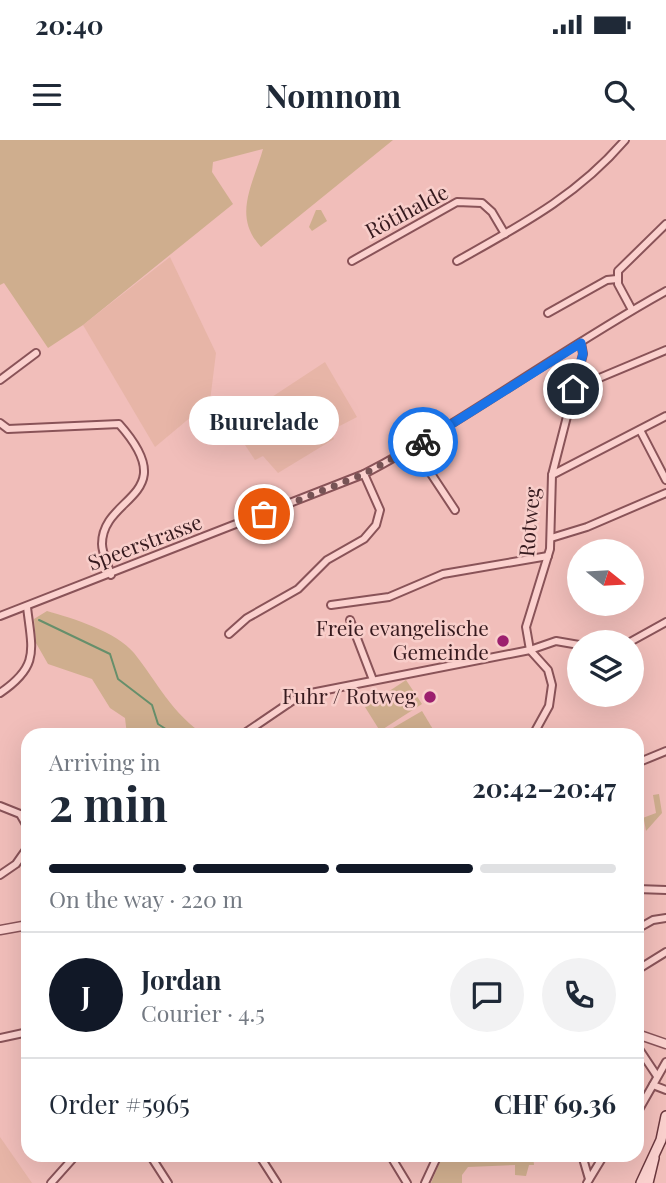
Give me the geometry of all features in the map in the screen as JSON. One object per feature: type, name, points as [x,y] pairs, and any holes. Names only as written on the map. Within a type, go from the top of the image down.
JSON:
[{"type":"main road","points":[[641,1183],[663,1141],[666,1116]]},
{"type":"main road","points":[[648,1183],[654,1156]]},
{"type":"street","points":[[457,261],[582,185],[625,140]]},
{"type":"street","name":"Rötihalde","points":[[352,261],[457,202],[482,203],[492,212],[505,234]]},
{"type":"street","points":[[617,279],[624,264],[666,224]]},
{"type":"street","points":[[548,313],[607,279],[617,279]]},
{"type":"street","points":[[617,279],[632,310]]},
{"type":"street","name":"Speerstrasse","points":[[0,617],[364,474],[414,448],[632,310],[666,292]]},
{"type":"street","name":"Rotweg","points":[[530,650],[526,627],[548,556],[551,538],[552,475],[583,354],[581,343]]},
{"type":"street","points":[[573,389],[666,350]]},
{"type":"street","points":[[0,380],[36,353]]},
{"type":"street","points":[[552,475],[666,416]]},
{"type":"street","points":[[0,423],[8,429],[119,424],[136,443],[145,472],[137,491],[111,519],[102,544],[111,575]]},
{"type":"street","points":[[639,430],[666,480]]},
{"type":"street","points":[[414,448],[455,509]]},
{"type":"street","points":[[229,634],[247,618],[298,589],[327,560],[364,539],[376,525],[380,510],[364,474]]},
{"type":"street","points":[[551,538],[587,527],[666,493]]},
{"type":"street","points":[[331,605],[389,597],[443,574],[548,556]]},
{"type":"street","points":[[0,693],[23,676],[32,659],[27,607]]},
{"type":"street","points":[[351,620],[373,680]]},
{"type":"street","points":[[644,634],[666,622]]},
{"type":"street","points":[[252,728],[292,701],[311,693],[530,650],[556,641],[567,643]]},
{"type":"street","points":[[530,650],[548,670],[552,685],[550,706],[537,728]]},
{"type":"street","points":[[644,760],[666,751]]},
{"type":"street","points":[[0,806],[21,814]]},
{"type":"street","points":[[0,875],[16,864],[21,857]]},
{"type":"street","points":[[644,889],[666,890]]},
{"type":"street","points":[[644,925],[666,918]]},
{"type":"street","points":[[0,930],[21,926]]},
{"type":"street","points":[[644,966],[666,952]]},
{"type":"street","points":[[0,1038],[21,1034]]},
{"type":"street","points":[[644,1037],[666,1044]]},
{"type":"street","points":[[644,1058],[657,1076]]},
{"type":"street","points":[[644,1099],[666,1062]]},
{"type":"street","points":[[653,1085],[666,1090]]},
{"type":"street","points":[[51,1183],[70,1162]]},
{"type":"street","points":[[155,1162],[168,1183]]},
{"type":"street","points":[[264,1162],[277,1183]]},
{"type":"street","points":[[394,1162],[407,1183]]},
{"type":"street","points":[[425,1183],[435,1162]]},
{"type":"street","points":[[584,1162],[588,1181]]},
{"type":"street","points":[[588,1181],[600,1162]]},
{"type":"shaded area","points":[[0,140],[393,140],[261,247],[252,235],[246,212],[250,188],[263,149],[213,162],[212,172],[233,204],[83,325],[48,348],[4,283],[0,285]]},
{"type":"shaded area","points":[[316,210],[321,210],[327,221],[312,231],[309,227]]},
{"type":"shaded area","points":[[170,257],[216,353],[210,401],[155,447],[83,325]]},
{"type":"shaded area","points":[[325,362],[357,417],[330,431],[334,439],[278,473],[263,456],[255,460],[231,424]]},
{"type":"shaded area","points":[[47,611],[94,627],[126,645],[175,708],[195,728],[126,728],[125,718],[110,708],[92,679],[48,664],[36,643],[34,619]]},
{"type":"shaded area","points":[[406,680],[422,704],[385,728],[378,728],[365,707]]},
{"type":"shaded area","points":[[422,711],[432,728],[393,728]]},
{"type":"shaded area","points":[[659,794],[662,813],[646,831],[644,818],[656,813],[653,795]]},
{"type":"shaded area","points":[[0,1137],[32,1183],[0,1183]]},
{"type":"shaded area","points":[[440,1162],[534,1162],[534,1165],[529,1165],[526,1176],[515,1175],[515,1165],[468,1167],[462,1175],[462,1183],[431,1183]]},
{"type":"waterway","points":[[39,620],[110,654],[118,679],[152,705],[158,724],[164,728]]},
{"type":"way so far","points":[[264,514],[364,474],[423,442]]},
{"type":"place","name":"Buurelade","points":[[264,514]]},
{"type":"place","name":"Freie evangelische Gemeinde","points":[[503,641]]},
{"type":"place","name":"Fuhr / Rotweg","points":[[430,697]]},
{"type":"route","points":[[423,442],[581,343],[584,351],[573,389]]}]
